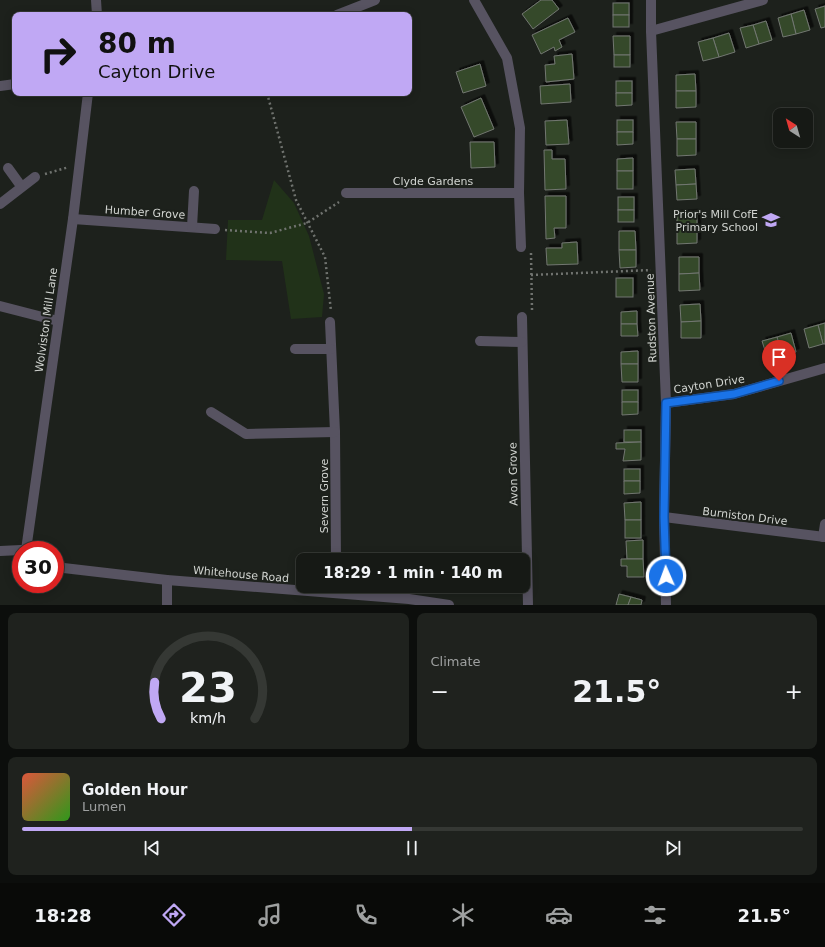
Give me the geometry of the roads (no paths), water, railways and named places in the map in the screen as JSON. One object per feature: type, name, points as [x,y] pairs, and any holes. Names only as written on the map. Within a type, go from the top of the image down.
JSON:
[{"type":"street","points":[[96,0],[97,12]]},
{"type":"street","points":[[345,12],[375,0]]},
{"type":"street","points":[[474,0],[507,58],[520,128],[519,193],[521,247]]},
{"type":"street","name":"Rudston Avenue","points":[[651,0],[666,403],[664,517],[666,605]]},
{"type":"street","points":[[651,31],[727,5],[763,0]]},
{"type":"street","points":[[0,86],[12,84]]},
{"type":"street","name":"Wolviston Mill Lane","points":[[27,541],[73,219],[88,96]]},
{"type":"street","points":[[8,168],[21,186]]},
{"type":"street","points":[[0,204],[21,186],[35,177]]},
{"type":"street","points":[[192,227],[194,191]]},
{"type":"street","name":"Clyde Gardens","points":[[346,193],[519,193]]},
{"type":"street","name":"Humber Grove","points":[[73,219],[214,229]]},
{"type":"street","points":[[0,306],[58,321]]},
{"type":"street","name":"Avon Grove","points":[[522,317],[528,605]]},
{"type":"street","name":"Severn Grove","points":[[331,318],[336,432],[336,553]]},
{"type":"street","points":[[480,341],[522,342]]},
{"type":"street","points":[[295,349],[332,349]]},
{"type":"street","name":"Cayton Drive","points":[[666,403],[734,394],[825,368]]},
{"type":"street","points":[[211,412],[246,434],[336,432]]},
{"type":"street","name":"Burniston Drive","points":[[664,517],[824,537],[825,524]]},
{"type":"street","points":[[0,551],[12,550]]},
{"type":"street","name":"Whitehouse Road","points":[[64,568],[167,580],[296,588]]},
{"type":"street","points":[[167,580],[167,605]]},
{"type":"street","name":"Whitehouse Road","points":[[360,593],[449,605]]},
{"type":"place","name":"Prior's Mill CofE Primary School","points":[[771,220]]}]
